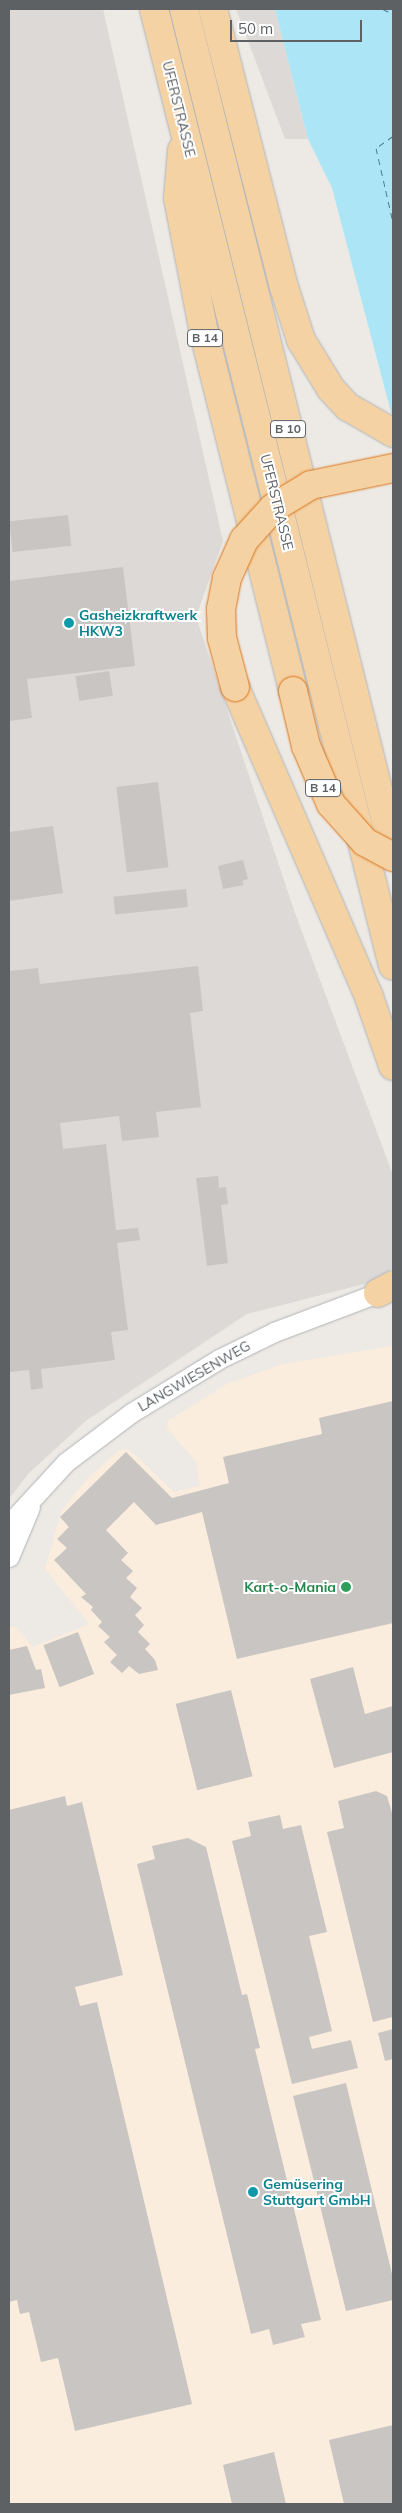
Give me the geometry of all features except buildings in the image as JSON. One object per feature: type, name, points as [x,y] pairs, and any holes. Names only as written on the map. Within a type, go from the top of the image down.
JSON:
[{"type":"highway","name":"UFERSTRASSE","points":[[154,9],[393,966]]},
{"type":"highway","name":"UFERSTRASSE","points":[[184,9],[393,850]]},
{"type":"highway","points":[[213,9],[288,302],[313,365],[330,389],[348,407],[393,433]]},
{"type":"highway","name":"B 14","points":[[184,126],[178,198],[200,314],[306,746],[331,804],[365,842],[393,857]]},
{"type":"highway","points":[[393,468],[311,485],[273,508],[244,540],[227,578],[221,609],[222,638],[235,686],[369,998],[393,1066]]},
{"type":"street","name":"LANGWIESENWEG","points":[[9,1524],[66,1462],[95,1437],[218,1359],[274,1332],[388,1290]]},
{"type":"street","name":"LANGWIESENWEG","points":[[9,1557],[35,1497]]},
{"type":"shaded area","points":[[9,9],[103,9],[223,541],[196,617],[295,913],[393,1175],[393,1268],[372,1282],[247,1314],[87,1420],[29,1473],[9,1499]]},
{"type":"shaded area","points":[[236,9],[275,9],[308,139],[285,139]]},
{"type":"shaded area","points":[[393,1346],[393,2504],[12,2504],[9,2500],[9,1627],[16,1627],[33,1647],[89,1624],[45,1569],[62,1510],[89,1477],[120,1450],[130,1450],[174,1492],[200,1486],[196,1462],[167,1428],[168,1421],[227,1384],[283,1364]]},
{"type":"water","points":[[275,9],[393,9],[393,420],[332,188],[308,139]]},
{"type":"ferry route","points":[[383,9],[393,14]]},
{"type":"ferry route","points":[[393,136],[376,148],[393,222]]},
{"type":"place","name":"Gasheizkraftwerk HKW3","points":[[69,623]]},
{"type":"place","name":"Kart-o-Mania","points":[[346,1587]]},
{"type":"place","name":"Gemüsering Stuttgart GmbH","points":[[253,2192]]}]
